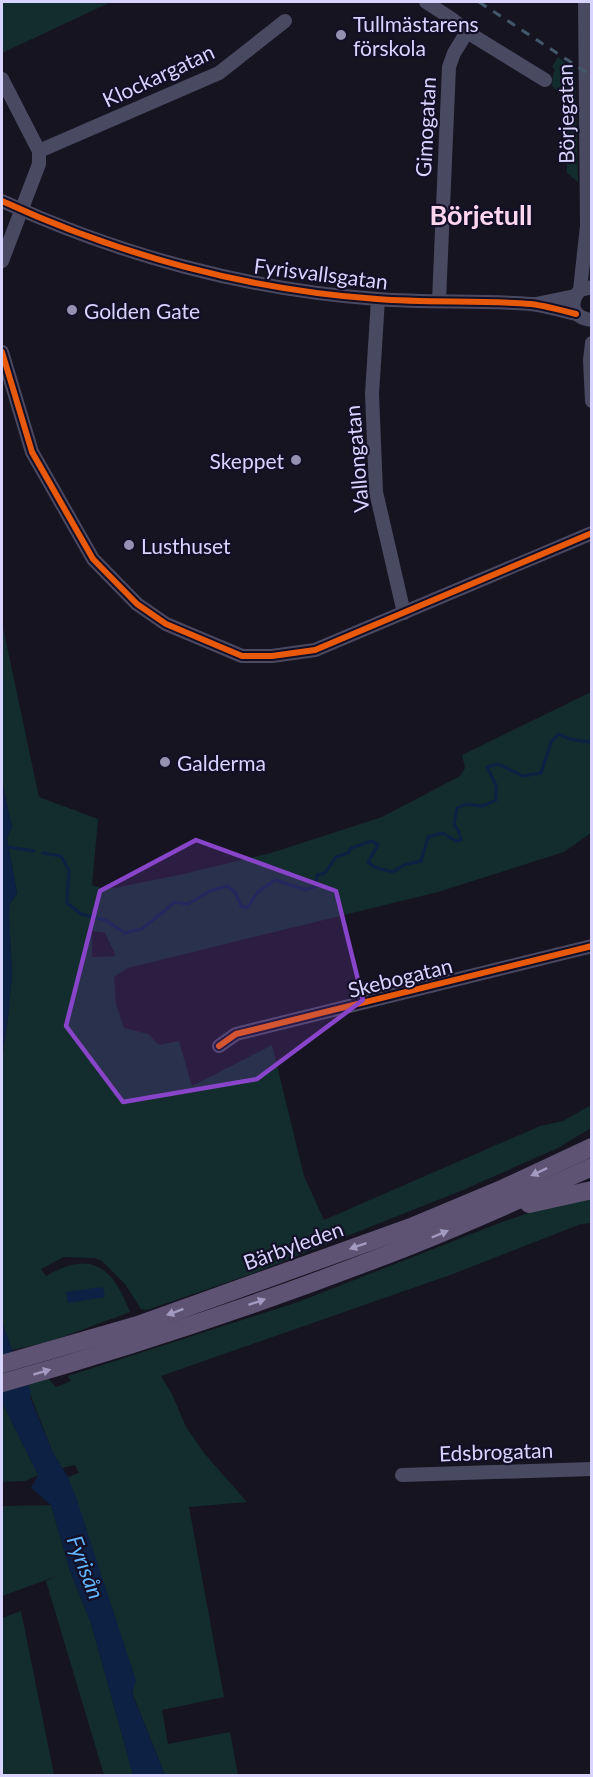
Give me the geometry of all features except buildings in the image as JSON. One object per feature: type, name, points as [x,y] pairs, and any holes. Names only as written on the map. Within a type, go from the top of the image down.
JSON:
[{"type":"main road","name":"Bärbyleden","points":[[2,1383],[80,1352],[138,1325],[411,1227],[504,1188],[591,1147]]},
{"type":"main road","name":"Bärbyleden","points":[[2,1364],[146,1341],[327,1278],[414,1244],[591,1167]]},
{"type":"main road","points":[[498,1209],[532,1204],[591,1190]]},
{"type":"street","points":[[426,2],[467,32],[545,80]]},
{"type":"street","name":"Börjegatan","points":[[583,318],[573,306],[582,291],[587,226],[588,27],[585,2]]},
{"type":"street","name":"Klockargatan","points":[[39,151],[219,74],[285,21]]},
{"type":"street","name":"Gimogatan","points":[[439,301],[449,67],[454,53],[467,32]]},
{"type":"street","points":[[2,79],[39,151],[39,164],[2,261]]},
{"type":"street","name":"Fyrisvallsgatan","points":[[2,201],[88,236],[163,260],[286,290],[378,299],[534,304],[583,318]]},
{"type":"street","name":"Börjegatan","points":[[587,226],[591,255]]},
{"type":"street","name":"Fyrisvallsgatan","points":[[534,304],[582,291]]},
{"type":"street","name":"Vallongatan","points":[[378,299],[372,394],[376,492],[404,613]]},
{"type":"street","points":[[583,318],[590,360]]},
{"type":"street","points":[[591,343],[591,401]]},
{"type":"street","points":[[2,352],[32,452],[93,559],[137,604],[166,624],[242,656],[272,656],[315,650],[591,532]]},
{"type":"street","name":"Skebogatan","points":[[219,1046],[236,1034],[591,946]]},
{"type":"street","name":"Edsbrogatan","points":[[402,1476],[591,1469]]},
{"type":"highlighted area","points":[[196,840],[336,891],[363,1000],[257,1079],[123,1102],[66,1026],[100,891]]},
{"type":"green space","points":[[2,2],[111,2],[2,53]]},
{"type":"green space","points":[[558,57],[575,70],[576,105],[566,103],[562,94],[552,86],[555,70],[552,67]]},
{"type":"green space","points":[[567,109],[576,109],[578,182],[567,173]]},
{"type":"green space","points":[[2,623],[39,797],[98,819],[92,885],[102,888],[114,888],[179,875],[271,853],[382,817],[460,776],[465,768],[462,755],[591,692],[591,833],[564,852],[438,892],[128,968],[114,977],[116,1004],[124,1028],[148,1034],[159,1045],[179,1041],[192,1086],[272,1045],[304,1176],[324,1220],[540,1126],[563,1121],[591,1105],[591,1128],[558,1148],[463,1190],[254,1273],[147,1310],[141,1309],[125,1284],[102,1261],[95,1258],[64,1257],[41,1269],[46,1276],[76,1264],[99,1267],[116,1284],[130,1312],[49,1342],[12,1350],[2,1322],[2,1058],[12,976],[9,914],[10,904],[17,893],[7,838],[12,827],[2,782]],"holes":[[[92,931],[105,933],[116,956],[92,957]]]},
{"type":"green space","points":[[591,1199],[591,1223],[581,1224],[453,1274],[161,1376],[172,1394],[186,1427],[204,1453],[247,1502],[189,1507],[224,1697],[162,1710],[168,1744],[230,1732],[238,1775],[165,1775],[132,1692],[136,1681],[68,1477],[79,1473],[75,1465],[62,1468],[53,1453],[26,1384],[48,1378],[56,1387],[71,1381],[68,1376],[298,1302],[502,1222],[555,1204]]},
{"type":"green space","points":[[2,1402],[38,1475],[25,1481],[3,1482],[2,1479]]},
{"type":"green space","points":[[51,1505],[70,1571],[91,1623],[133,1775],[104,1775],[46,1581],[57,1576],[2,1596],[2,1506]]},
{"type":"green space","points":[[21,1611],[54,1775],[2,1775],[2,1618]]},
{"type":"water","points":[[2,782],[12,827],[7,838],[17,893],[10,904],[9,914],[12,976],[2,1058]]},
{"type":"water","points":[[103,1287],[105,1297],[68,1303],[66,1292]]},
{"type":"water","name":"Fyrisån","points":[[2,1322],[31,1391],[30,1397],[53,1453],[68,1477],[76,1497],[136,1681],[132,1693],[165,1775],[133,1775],[91,1623],[70,1571],[51,1505],[31,1488],[38,1475],[2,1402]]},
{"type":"waterway","points":[[43,853],[61,856],[69,870],[67,903],[81,914],[105,920],[125,933],[142,929],[175,902],[188,904],[210,891],[227,886],[235,892],[241,906],[247,908],[258,892],[275,880],[306,890],[316,886],[317,875],[325,873],[336,857],[348,853],[351,848],[372,841],[378,845],[368,862],[374,867],[393,872],[404,865],[421,861],[428,837],[443,833],[456,841],[461,840],[454,824],[457,808],[466,804],[483,806],[496,800],[496,785],[487,767],[498,764],[523,776],[541,773],[551,742],[559,734],[569,739],[589,742],[592,740]]},
{"type":"waterway","points":[[2,846],[34,851]]},
{"type":"railway","points":[[479,2],[592,76]]},
{"type":"cycle path","points":[[2,201],[92,238],[185,267],[233,278],[329,294],[396,300],[531,304],[576,314]]},
{"type":"cycle path","points":[[2,352],[32,452],[93,559],[137,604],[166,624],[242,656],[272,656],[315,650],[592,533]]},
{"type":"cycle path","points":[[219,1046],[236,1034],[592,946]]},
{"type":"place","name":"Tullmästarens förskola","points":[[341,35]]},
{"type":"place","name":"Golden Gate","points":[[72,310]]},
{"type":"place","name":"Skeppet","points":[[296,460]]},
{"type":"place","name":"Lusthuset","points":[[129,545]]},
{"type":"place","name":"Galderma","points":[[165,762]]},
{"type":"district","name":"Börjetull","points":[[481,214]]}]
